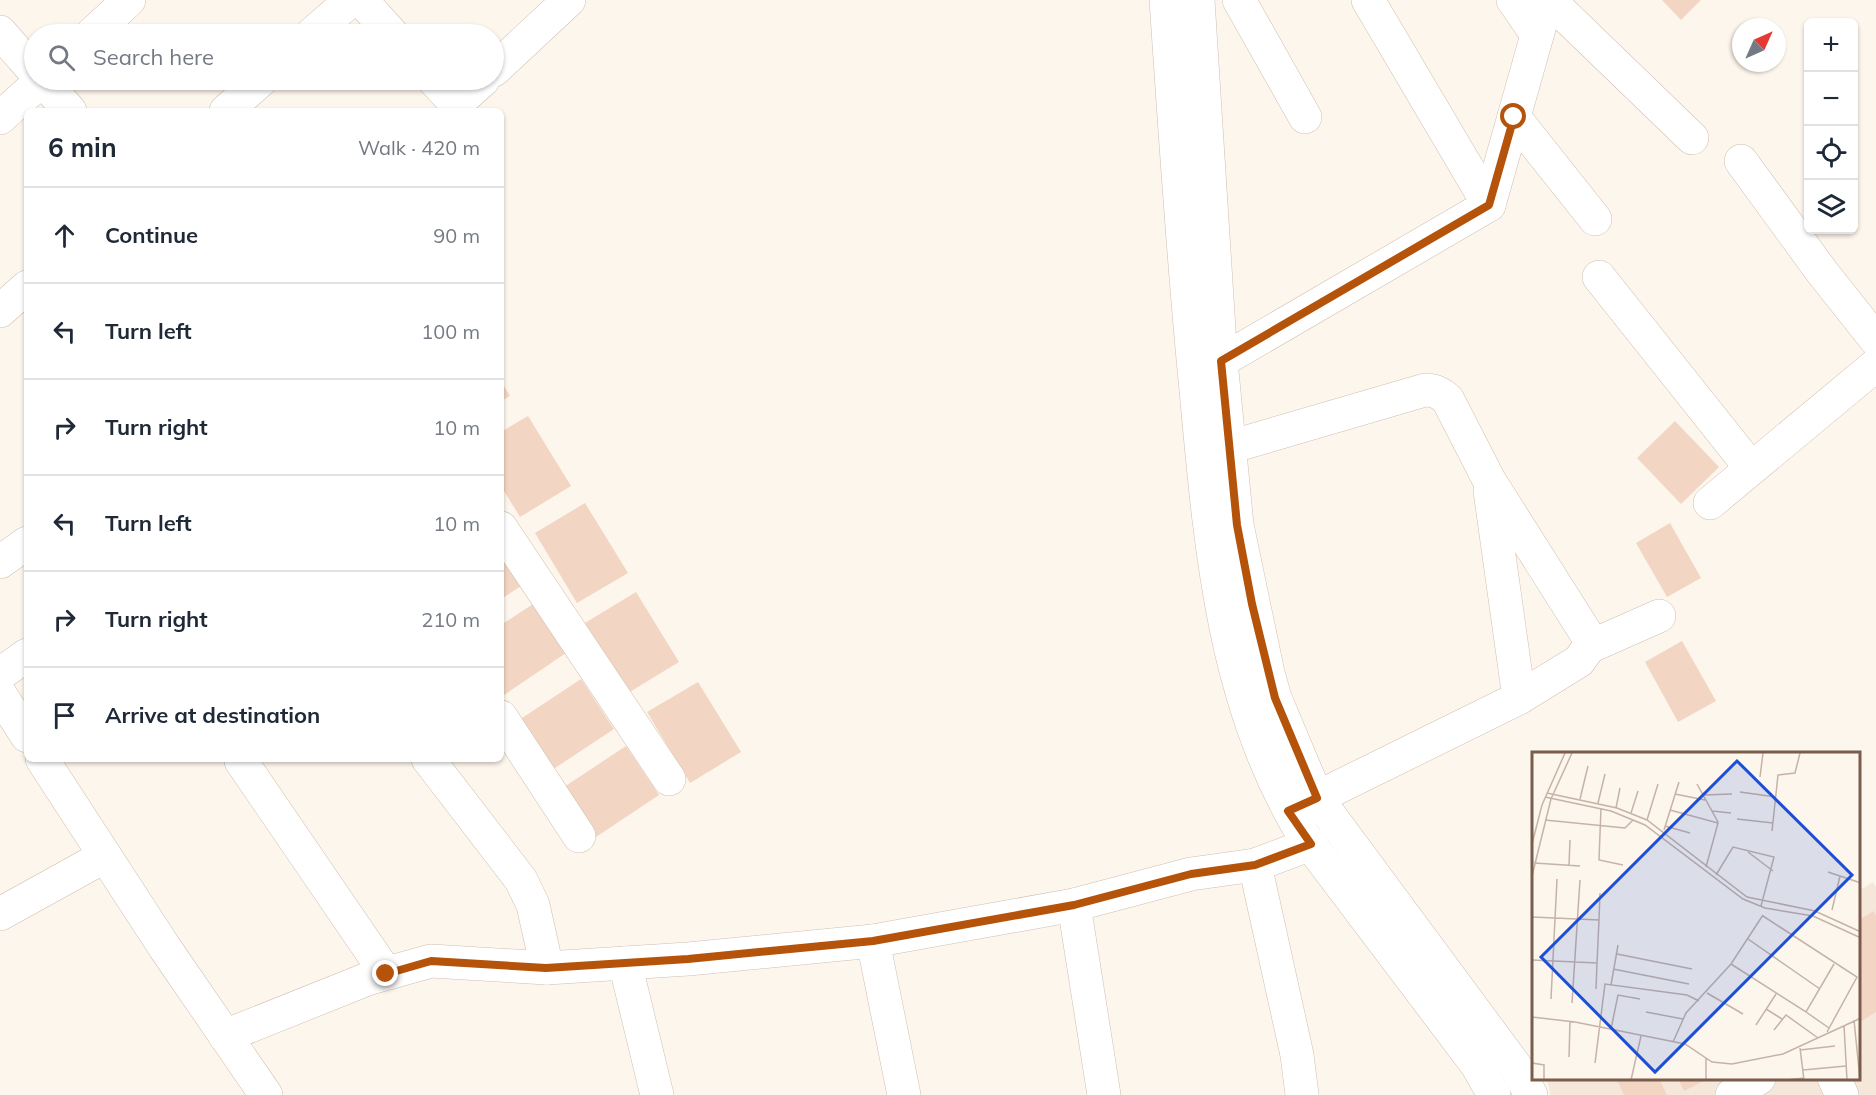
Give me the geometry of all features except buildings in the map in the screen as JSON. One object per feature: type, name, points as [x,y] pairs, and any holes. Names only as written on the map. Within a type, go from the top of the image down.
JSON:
[{"type":"street","points":[[103,24],[129,0]]},
{"type":"street","points":[[323,24],[351,0]]},
{"type":"street","points":[[361,0],[383,24]]},
{"type":"street","points":[[504,61],[569,0]]},
{"type":"street","points":[[1166,0],[1190,334],[1208,526],[1225,626],[1241,689],[1260,747],[1302,805],[1516,1067],[1530,1095]]},
{"type":"street","points":[[1198,0],[1221,361],[1237,525],[1268,673],[1311,844],[1477,1065],[1494,1095]]},
{"type":"street","points":[[1239,0],[1305,117]]},
{"type":"street","points":[[1368,0],[1489,205]]},
{"type":"street","points":[[1513,0],[1537,35]]},
{"type":"street","points":[[1221,361],[1489,205],[1548,0],[1692,138]]},
{"type":"street","points":[[0,33],[24,60]]},
{"type":"street","points":[[0,118],[31,90]]},
{"type":"street","points":[[51,90],[67,108]]},
{"type":"street","points":[[229,108],[250,90]]},
{"type":"street","points":[[441,90],[452,107],[472,90]]},
{"type":"street","points":[[1514,117],[1595,219]]},
{"type":"street","points":[[1741,161],[1822,272],[1876,340]]},
{"type":"street","points":[[1599,277],[1751,468]]},
{"type":"street","points":[[0,311],[24,290]]},
{"type":"street","points":[[1710,503],[1876,365]]},
{"type":"street","points":[[1230,447],[1425,390],[1433,390],[1448,400],[1489,480],[1589,638],[1589,647],[1580,661],[1519,699],[1302,805]]},
{"type":"street","points":[[1489,480],[1519,699]]},
{"type":"street","points":[[504,532],[669,779]]},
{"type":"street","points":[[0,562],[24,545]]},
{"type":"street","points":[[1589,647],[1659,616]]},
{"type":"street","points":[[0,674],[24,657]]},
{"type":"street","points":[[0,694],[24,731]]},
{"type":"street","points":[[504,722],[579,836]]},
{"type":"street","points":[[44,762],[266,1095]]},
{"type":"street","points":[[243,762],[386,974]]},
{"type":"street","points":[[430,762],[529,893],[546,968]]},
{"type":"street","points":[[225,1035],[370,978],[431,961],[546,968],[688,959],[873,941],[1074,905],[1191,874],[1255,865],[1311,844]]},
{"type":"street","points":[[0,914],[105,856]]},
{"type":"street","points":[[1255,865],[1297,1055],[1302,1095]]},
{"type":"street","points":[[1074,905],[1104,1095]]},
{"type":"street","points":[[873,941],[904,1095]]},
{"type":"street","points":[[625,963],[657,1095]]},
{"type":"street","points":[[1732,1095],[1756,1080]]},
{"type":"street","points":[[1835,1080],[1842,1095]]},
{"type":"shaded area","points":[[1873,882],[1876,887],[1876,1095],[1551,1095],[1547,1080],[1861,1080],[1861,889]]},
{"type":"route","points":[[386,974],[431,961],[546,968],[688,959],[873,941],[1074,905],[1191,874],[1255,865],[1311,844],[1288,811],[1317,798],[1275,698],[1252,604],[1237,525],[1221,361],[1489,205],[1514,117]]}]
